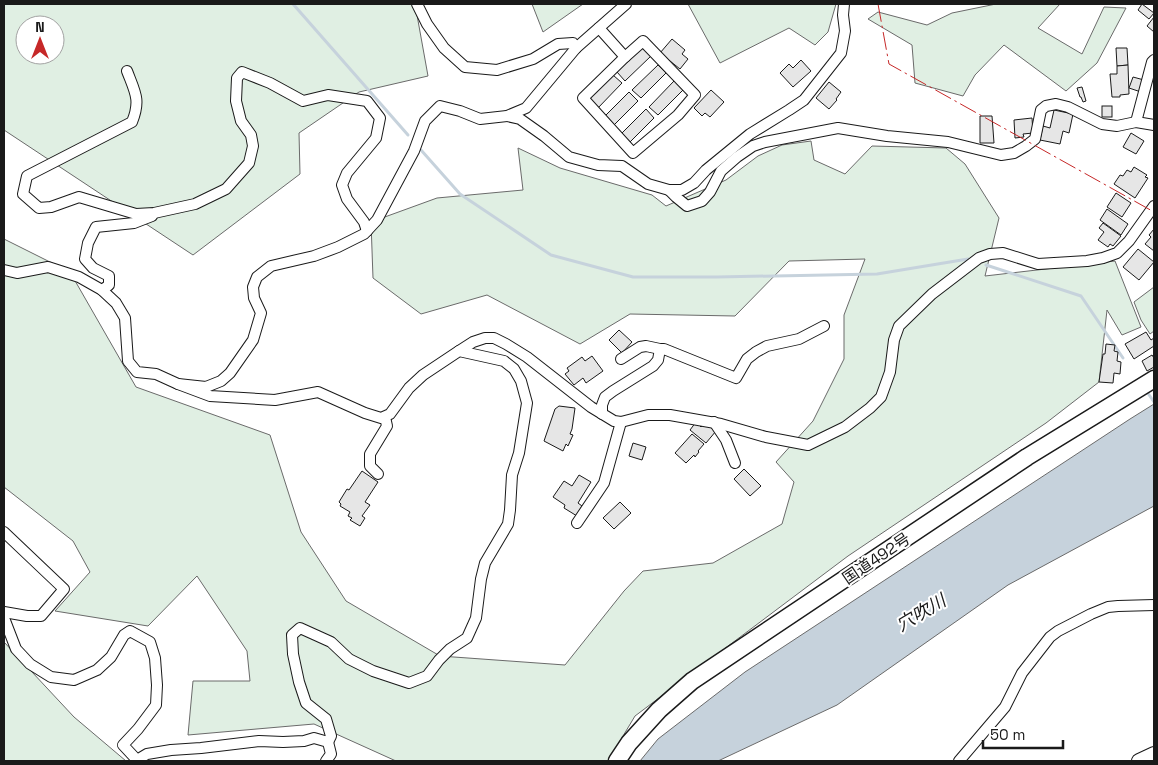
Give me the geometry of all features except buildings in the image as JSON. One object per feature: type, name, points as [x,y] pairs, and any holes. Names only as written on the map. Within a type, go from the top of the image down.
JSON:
[{"type":"highway","name":"国道492号","points":[[617,761],[629,743],[659,710],[692,681],[1027,457],[1154,379]]},
{"type":"main road","points":[[1139,761],[1154,754]]},
{"type":"street","points":[[417,4],[444,48],[465,67],[498,70],[533,59],[558,44],[573,43],[576,48]]},
{"type":"street","points":[[178,384],[206,387],[221,381],[230,373],[253,340],[261,313],[254,298],[253,287],[256,277],[271,266],[314,256],[364,234],[377,220],[414,151],[425,121],[440,106],[480,119],[507,116],[526,108],[576,48],[626,4]]},
{"type":"street","points":[[507,116],[520,119],[570,157],[598,165],[622,166],[648,184],[669,190],[682,190],[694,183],[706,170],[750,134],[804,100],[840,52],[845,31],[844,4]]},
{"type":"street","points":[[599,28],[625,58]]},
{"type":"street","points":[[643,41],[695,95],[678,115],[632,153],[583,98],[625,58],[643,41]]},
{"type":"street","points":[[1136,122],[1154,60]]},
{"type":"street","points":[[127,71],[137,97],[136,112],[132,122],[26,176],[23,194],[38,208],[51,207],[79,197],[136,214],[154,213],[195,204],[226,189],[250,163],[253,146],[251,135],[241,120],[236,101],[237,78],[242,72],[270,83],[303,101],[328,94],[367,101],[380,118],[376,138],[347,173],[342,185],[347,199],[364,222],[367,230]]},
{"type":"street","points":[[669,190],[687,206],[702,201],[710,192],[721,171],[753,146],[838,128],[887,136],[948,142],[1001,155],[1014,153],[1035,139],[1041,110],[1046,106],[1056,104],[1068,107],[1102,124],[1117,126],[1136,122],[1154,125]]},
{"type":"street","points":[[4,270],[17,273],[48,267],[79,277],[102,290],[116,302],[125,318],[128,361],[137,372],[156,374],[210,396],[275,400],[318,392],[381,418],[390,414],[409,388],[423,375],[473,342],[484,338],[494,338],[527,357],[566,388],[614,421],[621,422],[648,415],[670,415],[714,422],[766,437],[808,445],[845,427],[881,397],[890,372],[894,340],[899,326],[932,294],[979,258],[990,254],[1003,253],[1038,264],[1103,258],[1117,253],[1129,241],[1154,208]]},
{"type":"street","points":[[102,290],[109,285],[109,276],[93,268],[85,259],[88,243],[96,227],[134,223],[162,212]]},
{"type":"street","points":[[621,359],[640,347],[646,346],[664,349],[736,378],[747,359],[756,352],[767,346],[799,339],[824,326]]},
{"type":"street","points":[[602,414],[602,405],[606,397],[653,366],[658,360],[660,349]]},
{"type":"street","points":[[326,761],[331,754],[328,742],[331,736],[326,719],[306,703],[293,654],[292,635],[300,628],[315,634],[331,642],[348,659],[401,681],[409,683],[427,676],[450,649],[467,638],[476,618],[480,579],[485,563],[508,524],[512,475],[519,453],[527,403],[521,381],[514,369],[504,361],[459,351]]},
{"type":"street","points":[[378,474],[370,466],[370,454],[387,426],[385,417]]},
{"type":"street","points":[[577,523],[604,483],[621,422]]},
{"type":"street","points":[[714,422],[726,440],[735,462]]},
{"type":"street","points":[[4,532],[64,589],[41,616],[27,616],[4,612]]},
{"type":"street","points":[[959,761],[1005,707],[1022,673],[1050,637],[1090,614],[1108,608],[1154,605]]},
{"type":"street","points":[[4,618],[16,649],[30,664],[51,677],[74,680],[97,670],[111,657],[124,635],[130,631],[150,642],[155,658],[156,705],[123,745],[137,760],[147,754],[171,750],[259,741],[304,741],[314,738],[328,742]]},
{"type":"green space","points":[[4,4],[415,4],[428,76],[359,92],[299,133],[300,174],[193,255],[4,130]]},
{"type":"green space","points":[[532,4],[583,4],[543,32]]},
{"type":"green space","points":[[688,4],[836,4],[828,32],[815,45],[789,28],[720,63]]},
{"type":"green space","points":[[996,4],[1060,4],[1038,28],[1082,54],[1104,7],[1126,8],[1097,63],[1066,91],[1004,45],[975,75],[963,96],[915,83],[912,45],[868,19],[878,12],[927,25],[952,13]]},
{"type":"green space","points":[[811,141],[814,160],[845,174],[872,146],[946,148],[965,164],[999,218],[985,276],[1115,261],[1141,327],[1122,335],[1107,310],[1099,382],[1046,423],[848,556],[635,716],[608,761],[396,761],[314,724],[188,735],[193,681],[250,681],[247,651],[197,576],[148,626],[55,611],[90,572],[73,541],[4,487],[4,239],[70,272],[136,387],[270,435],[301,532],[346,601],[440,656],[565,665],[624,591],[643,571],[713,563],[782,524],[794,482],[776,462],[813,421],[844,359],[844,315],[865,259],[789,261],[735,316],[630,314],[580,344],[487,295],[421,314],[373,278],[371,222],[437,198],[523,190],[518,148],[560,168],[652,195],[666,206],[726,180],[758,156],[782,145]]},
{"type":"green space","points":[[1154,287],[1154,331],[1150,334],[1141,320],[1134,302]]},
{"type":"green space","points":[[4,642],[74,717],[126,761],[4,761]]},
{"type":"water","name":"穴吹川","points":[[1154,404],[1154,506],[1008,585],[837,705],[718,761],[640,761],[658,739],[745,672]]},
{"type":"waterway","points":[[293,4],[408,135]]},
{"type":"waterway","points":[[421,150],[460,194],[551,255],[633,277],[877,274],[968,259]]},
{"type":"waterway","points":[[986,265],[1081,296],[1123,358]]},
{"type":"waterway","points":[[1145,389],[1154,402]]},
{"type":"power","points":[[878,4],[889,64],[1154,212]]}]
